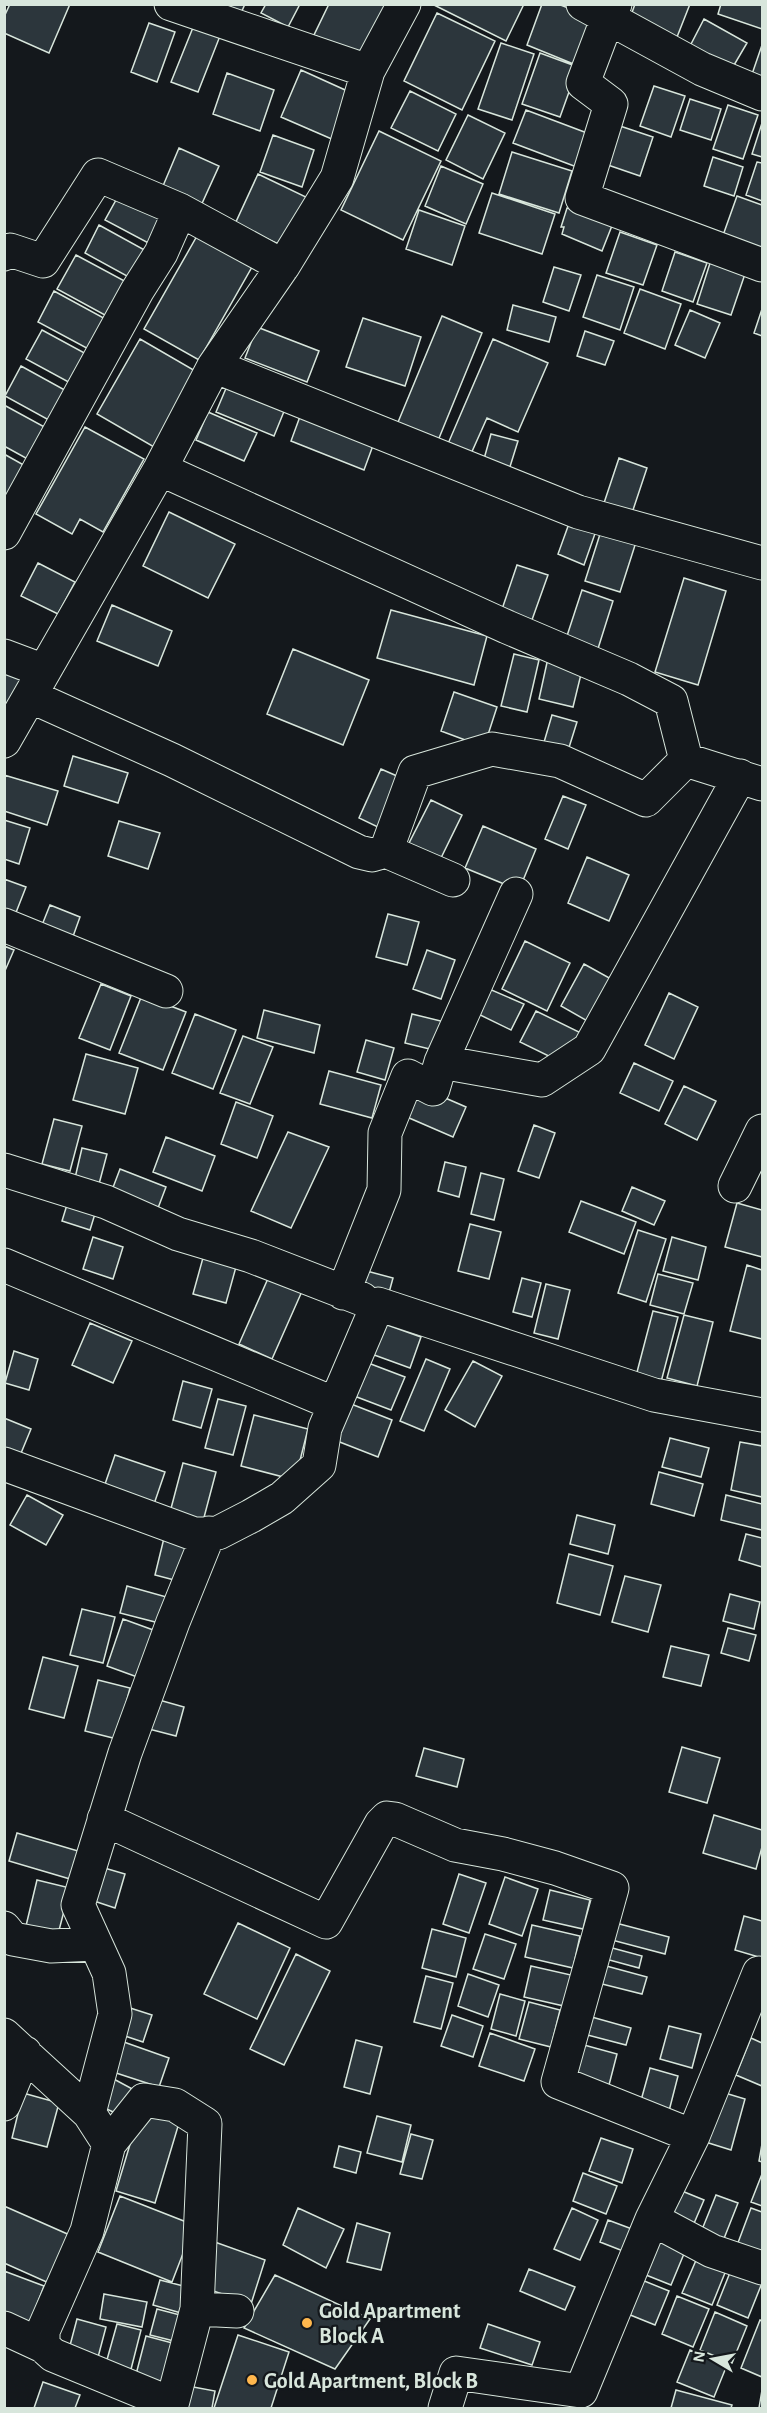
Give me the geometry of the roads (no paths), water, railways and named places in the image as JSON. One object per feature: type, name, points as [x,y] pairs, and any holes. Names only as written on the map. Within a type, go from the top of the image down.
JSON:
[{"type":"street","points":[[171,4],[368,70]]},
{"type":"street","points":[[4,741],[160,469],[214,366],[283,266],[337,178],[368,70],[404,4]]},
{"type":"street","points":[[762,94],[702,69],[602,9],[583,83],[611,104],[582,198],[762,265]]},
{"type":"street","points":[[4,254],[10,250],[44,261],[98,175],[180,210],[283,266]]},
{"type":"street","points":[[4,533],[131,301],[161,253],[180,210]]},
{"type":"street","points":[[214,366],[579,512],[762,563]]},
{"type":"street","points":[[160,469],[507,627],[629,678],[671,701],[686,760]]},
{"type":"street","points":[[4,656],[37,684],[172,760],[359,852],[372,855],[386,850],[453,880]]},
{"type":"street","points":[[386,850],[416,772],[492,749],[560,761],[646,800],[686,760]]},
{"type":"street","points":[[441,1062],[542,1080],[589,1049],[751,780],[686,760]]},
{"type":"street","points":[[343,1293],[384,1190],[385,1133],[408,1076],[433,1089],[441,1062],[516,894]]},
{"type":"street","points":[[4,925],[166,991]]},
{"type":"street","points":[[735,1186],[762,1131]]},
{"type":"street","points":[[4,1170],[106,1202],[178,1234],[251,1256],[343,1293],[654,1395],[762,1415]]},
{"type":"street","points":[[4,1265],[335,1404]]},
{"type":"street","points":[[4,1464],[194,1534],[218,1533],[282,1498],[320,1465],[325,1428],[378,1304]]},
{"type":"street","points":[[89,2113],[115,2014],[109,1973],[78,1905],[125,1753],[209,1533]]},
{"type":"street","points":[[104,1819],[326,1922],[381,1824],[387,1818],[396,1819],[455,1845],[544,1865],[612,1888],[558,2082],[693,2136]]},
{"type":"street","points":[[4,1928],[14,1940],[51,1946],[95,1944]]},
{"type":"street","points":[[445,2409],[456,2373],[580,2400],[652,2219],[693,2136],[759,1973],[762,1974]]},
{"type":"street","points":[[15,2044],[89,2113],[109,2144]]},
{"type":"street","points":[[4,2104],[15,2044]]},
{"type":"street","points":[[4,2328],[43,2346],[52,2355],[171,2406],[197,2309],[205,2124],[175,2105],[144,2100],[109,2144],[87,2231],[43,2331],[43,2346]]},
{"type":"street","points":[[652,2219],[712,2251],[762,2268]]},
{"type":"street","points":[[197,2309],[237,2311]]},
{"type":"place","name":"Gold Apartment Block A","points":[[307,2323]]},
{"type":"place","name":"Gold Apartment, Block B","points":[[252,2380]]}]
